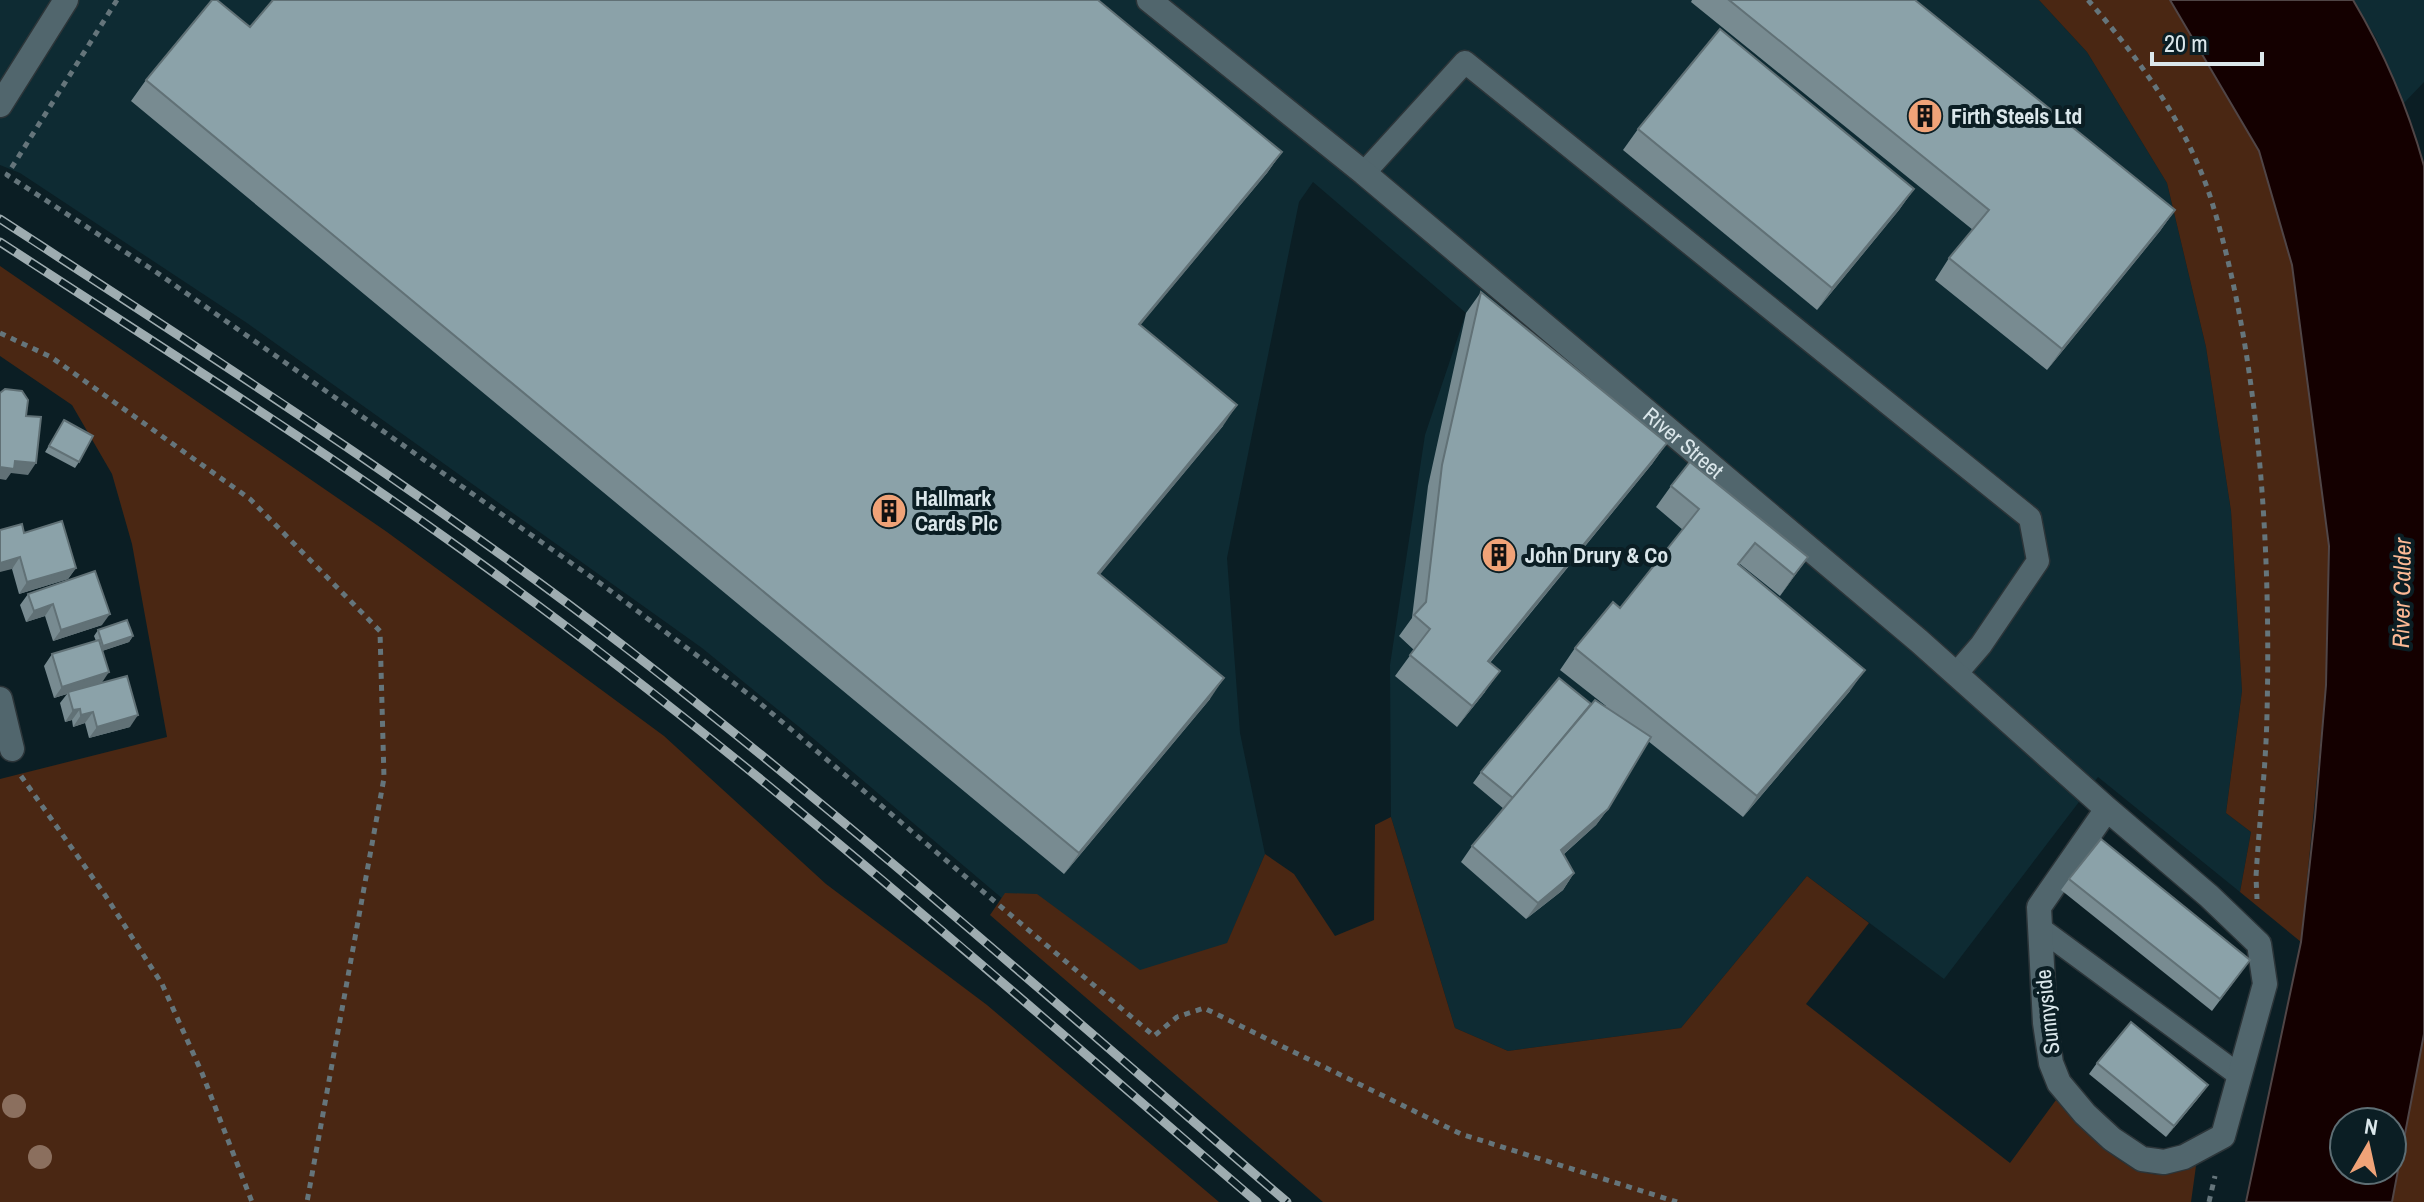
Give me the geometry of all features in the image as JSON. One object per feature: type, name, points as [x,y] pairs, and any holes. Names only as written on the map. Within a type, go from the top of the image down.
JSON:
[{"type":"street","points":[[0,105],[66,0]]},
{"type":"street","name":"River Street","points":[[1149,0],[1364,173],[1956,674],[2209,896],[2259,944]]},
{"type":"street","points":[[0,699],[12,749]]},
{"type":"street","name":"Sunnyside","points":[[2107,809],[2039,907],[2044,1008],[2051,1063],[2059,1083],[2085,1114],[2112,1139],[2142,1159],[2164,1162],[2184,1157],[2223,1136],[2239,1075]]},
{"type":"street","points":[[2239,1075],[2265,984],[2259,944]]},
{"type":"lane","points":[[1364,173],[1465,62],[2030,518],[2038,561],[1981,645],[1956,674]]},
{"type":"lane","points":[[2041,929],[2239,1075]]},
{"type":"path","points":[[117,0],[7,175],[156,272],[616,595],[755,699],[1154,1036],[1177,1017],[1204,1008],[1461,1134],[1677,1202]]},
{"type":"path","points":[[2088,0],[2118,34],[2155,86],[2186,142],[2210,198],[2231,279],[2245,351],[2265,530],[2268,614],[2267,718],[2256,877],[2259,944]]},
{"type":"path","points":[[0,333],[51,357],[250,499],[380,631],[384,778],[307,1202]]},
{"type":"path","points":[[12,749],[19,774],[105,895],[162,984],[202,1073],[252,1202]]},
{"type":"shaded area","points":[[0,0],[2039,0],[2087,52],[2167,183],[2206,347],[2231,511],[2242,691],[2226,813],[2251,832],[2240,892],[2098,777],[1944,979],[1807,876],[1681,1028],[1508,1051],[1455,1028],[1391,817],[1390,665],[1425,435],[1466,313],[1313,182],[1299,202],[1227,558],[1240,733],[1265,854],[1227,944],[1154,1027],[702,648],[247,323],[20,173],[0,165]]},
{"type":"shaded area","points":[[2039,0],[2170,0],[2259,151],[2292,265],[2329,546],[2326,685],[2301,942],[2240,892],[2251,832],[2226,813],[2242,691],[2231,511],[2206,347],[2167,183],[2087,52]]},
{"type":"shaded area","points":[[2353,0],[2424,0],[2424,82],[2403,104],[2376,38]]},
{"type":"shaded area","points":[[0,266],[387,532],[664,736],[826,884],[987,1005],[1219,1202],[0,1202],[0,779],[167,737],[132,544],[112,474],[72,405],[0,356]]},
{"type":"shaded area","points":[[1391,817],[1455,1028],[1508,1051],[1681,1028],[1807,876],[1869,923],[1806,1004],[2010,1163],[2056,1100],[2076,1122],[2125,1164],[2152,1174],[2196,1166],[2191,1202],[1323,1202],[990,915],[1005,893],[1037,894],[1140,970],[1227,943],[1265,854],[1294,874],[1335,936],[1374,920],[1375,825]]},
{"type":"shaded area","points":[[2424,1034],[2424,1202],[2392,1202],[2396,1186],[2408,1186],[2408,1120]]},
{"type":"water","name":"River Calder","points":[[2170,0],[2353,0],[2394,81],[2424,166],[2424,1034],[2408,1118],[2408,1106],[2328,1106],[2328,1186],[2395,1186],[2392,1202],[2246,1202],[2301,942],[2326,685],[2329,546],[2292,265],[2259,151]]},
{"type":"building","name":"Hallmark Cards Plc","points":[[212,0],[217,0],[250,27],[273,0],[1098,0],[1282,152],[1139,324],[1237,405],[1098,573],[1224,678],[1079,853],[146,80]]},
{"type":"building","name":"Firth Steels Ltd","points":[[1729,0],[1915,0],[2175,210],[2062,349],[1949,258],[1989,210]]},
{"type":"building","points":[[1720,29],[1914,189],[1832,288],[1638,129]]},
{"type":"building","name":"John Drury & Co","points":[[1481,292],[1667,443],[1488,661],[1500,671],[1472,706],[1410,655],[1430,629],[1414,615],[1426,602],[1442,465]]},
{"type":"building","points":[[5,389],[22,391],[28,400],[26,416],[41,417],[36,463],[15,461],[14,469],[0,467],[0,393]]},
{"type":"building","points":[[64,420],[93,436],[79,462],[49,446]]},
{"type":"building","name":"John Drury & Co","points":[[1690,462],[1808,557],[1794,575],[1755,543],[1738,564],[1865,670],[1757,796],[1575,648],[1613,602],[1620,608],[1699,509],[1671,486]]},
{"type":"building","points":[[62,521],[76,568],[27,582],[20,557],[0,563],[0,530],[22,524],[24,533]]},
{"type":"building","points":[[95,571],[110,614],[61,630],[53,604],[34,611],[28,594]]},
{"type":"building","points":[[127,620],[133,636],[103,646],[98,630]]},
{"type":"building","points":[[99,640],[109,672],[62,687],[52,654]]},
{"type":"building","points":[[127,676],[138,715],[97,727],[93,712],[81,715],[80,709],[73,710],[68,692]]},
{"type":"building","points":[[1559,678],[1591,704],[1513,798],[1481,772]]},
{"type":"building","points":[[1595,700],[1651,737],[1608,809],[1561,850],[1574,873],[1538,903],[1472,846]]},
{"type":"building","points":[[2101,839],[2250,960],[2220,999],[2069,879]]},
{"type":"building","points":[[2131,1022],[2208,1085],[2174,1126],[2097,1063]]},
{"type":"railway","points":[[0,219],[395,480],[625,647],[877,851],[1287,1202]]},
{"type":"railway","points":[[0,242],[364,481],[584,640],[876,875],[1257,1202]]},
{"type":"place","name":"Firth Steels Ltd","points":[[1925,116]]},
{"type":"place","name":"Hallmark Cards Plc","points":[[889,511]]},
{"type":"place","name":"John Drury & Co","points":[[1499,555]]}]
